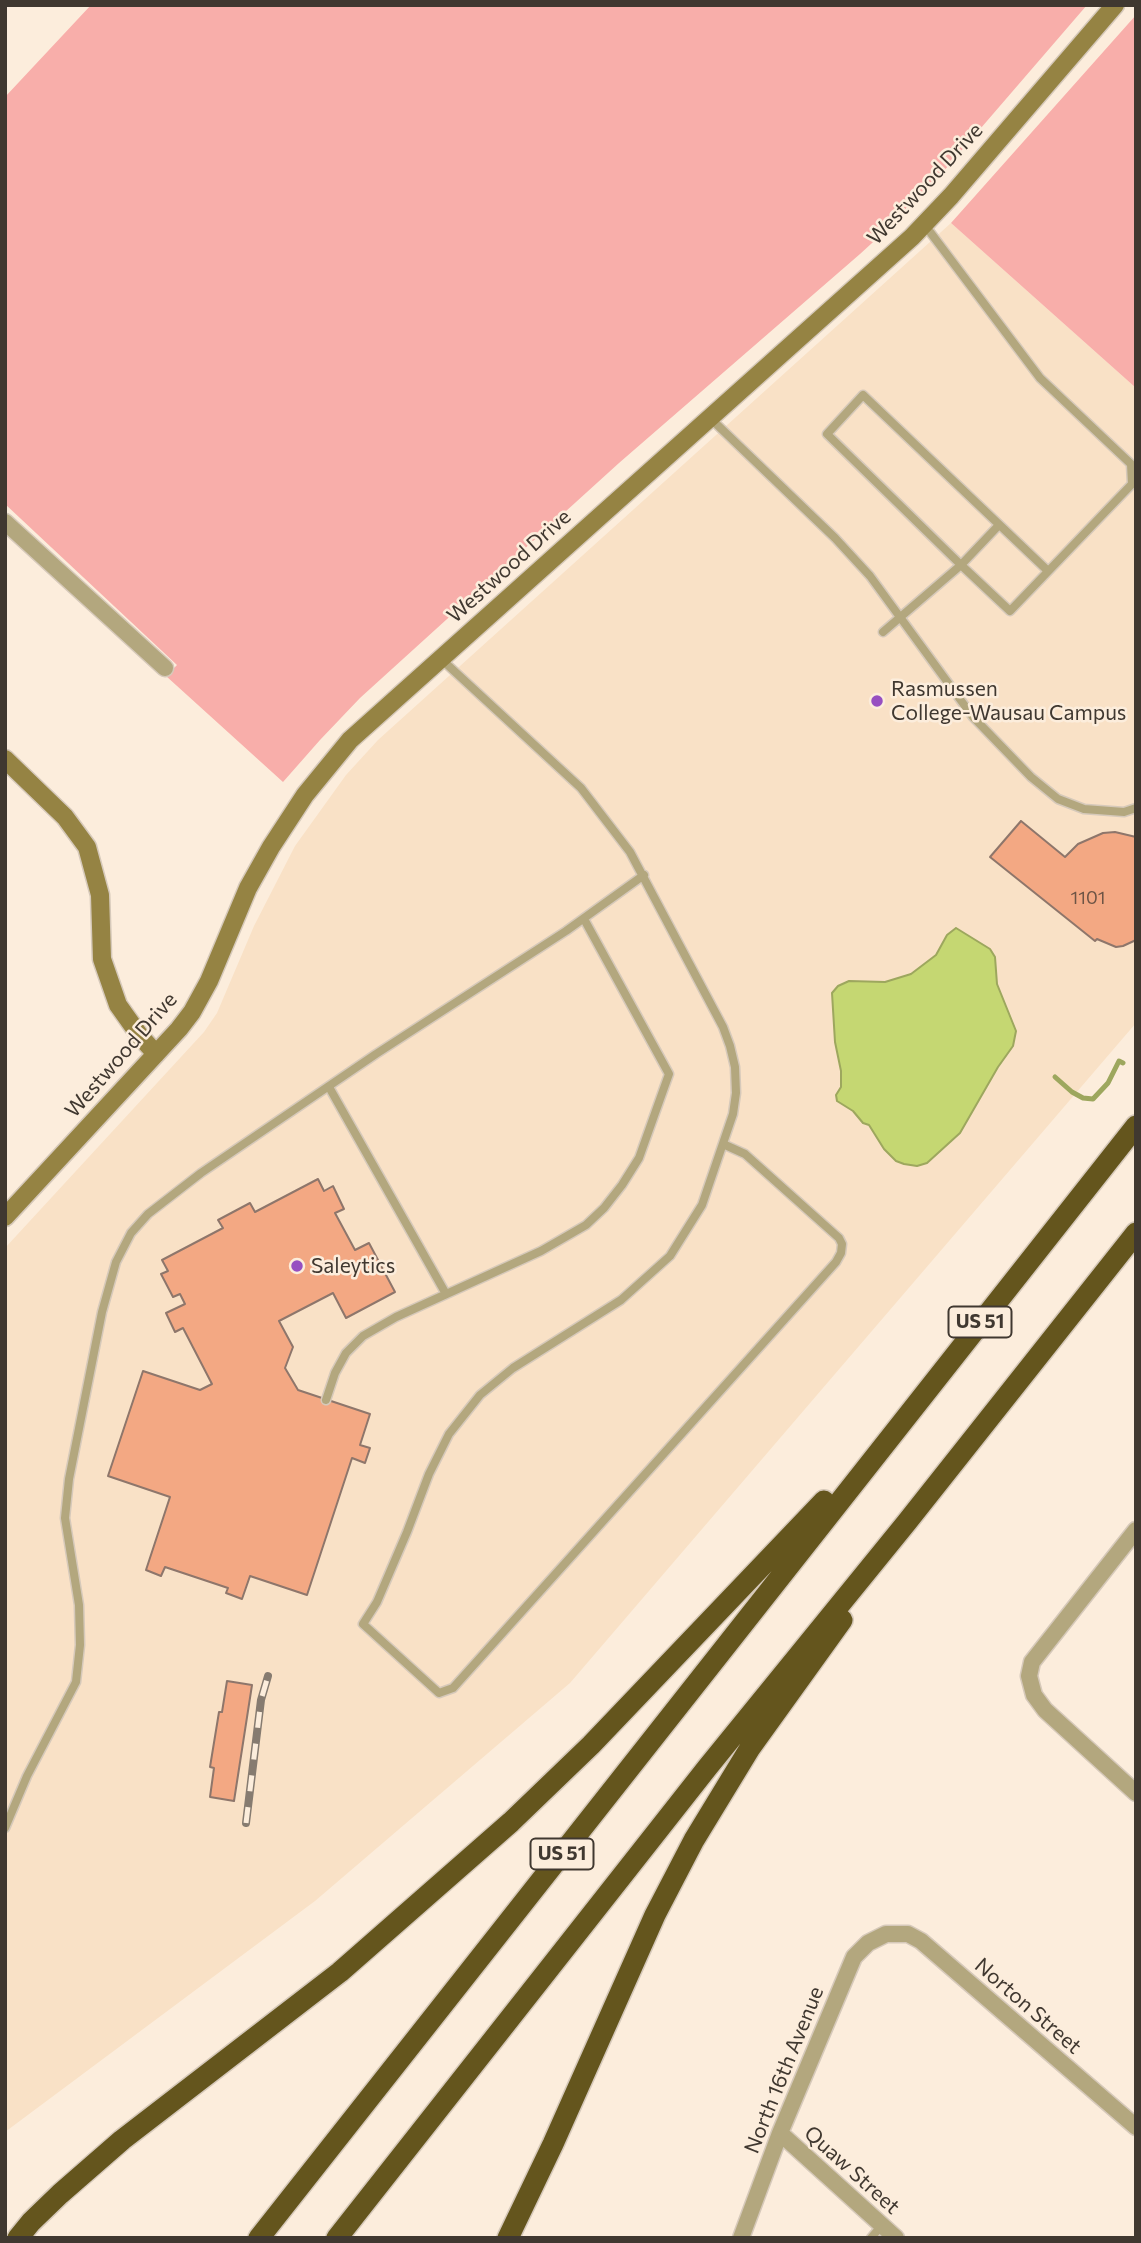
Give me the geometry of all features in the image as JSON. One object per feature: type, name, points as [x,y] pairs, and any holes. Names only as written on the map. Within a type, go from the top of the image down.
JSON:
[{"type":"highway","name":"US 51","points":[[259,2238],[1136,1126]]},
{"type":"highway","name":"US 51","points":[[337,2238],[707,1768],[907,1522],[1136,1233]]},
{"type":"highway","points":[[18,2238],[31,2221],[122,2140],[340,1972],[511,1822],[591,1745],[806,1518],[864,1468]]},
{"type":"highway","points":[[508,2238],[655,1915],[694,1840],[745,1755],[865,1588],[907,1522]]},
{"type":"highway","points":[[5,2236],[16,2221],[56,2183],[122,2140]]},
{"type":"street","name":"Westwood Drive","points":[[5,1217],[179,1029],[201,997],[248,888],[271,847],[305,795],[350,740],[924,224],[1115,5]]},
{"type":"street","points":[[5,522],[164,668]]},
{"type":"street","points":[[5,759],[65,817],[87,847],[100,895],[102,959],[118,1005],[156,1054]]},
{"type":"street","points":[[1136,1530],[1032,1662],[1029,1676],[1034,1695],[1045,1710],[1136,1793]]},
{"type":"street","name":"Norton Street","points":[[886,1934],[908,1934],[921,1941],[1136,2127]]},
{"type":"street","name":"North 16th Avenue","points":[[741,2238],[780,2133],[854,1957],[869,1942],[886,1934]]},
{"type":"street","name":"Quaw Street","points":[[780,2133],[897,2238]]},
{"type":"lane","points":[[924,224],[1040,378],[1131,464],[1132,484],[1010,611],[827,434],[863,395],[1048,571]]},
{"type":"lane","points":[[709,417],[835,538],[870,576],[973,717],[1031,777],[1058,799],[1084,809],[1124,812],[1136,808]]},
{"type":"lane","points":[[883,632],[961,565],[999,525]]},
{"type":"lane","points":[[440,658],[581,788],[630,852],[708,995],[730,1046],[735,1068],[736,1093],[733,1114],[702,1205],[670,1256],[621,1300],[513,1368],[480,1395],[449,1434],[429,1474],[377,1602],[363,1624],[439,1693],[453,1688],[835,1262],[841,1252],[842,1244],[839,1238],[745,1154],[723,1144]]},
{"type":"lane","points":[[5,1828],[27,1776],[76,1682],[80,1645],[79,1605],[65,1518],[69,1479],[102,1312],[116,1262],[131,1233],[148,1214],[201,1172],[583,919],[644,875]]},
{"type":"lane","points":[[326,1400],[335,1373],[346,1353],[363,1336],[396,1317],[541,1251],[586,1225],[622,1185],[639,1158],[669,1074],[583,919]]},
{"type":"lane","points":[[329,1087],[446,1294]]},
{"type":"lane","points":[[871,2238],[882,2225]]},
{"type":"shaded area","points":[[91,5],[1087,5],[918,201],[619,463],[360,698],[283,782],[166,676],[177,665],[5,504],[5,97]]},
{"type":"shaded area","points":[[1136,15],[1136,388],[951,223]]},
{"type":"shaded area","points":[[951,223],[1136,388],[1136,1023],[570,1683],[315,1901],[5,2132],[5,1248],[204,1032],[217,1013],[254,926],[295,846],[346,775],[378,740]]},
{"type":"shaded area","points":[[956,928],[990,949],[995,957],[997,984],[1016,1031],[1013,1046],[960,1133],[927,1163],[917,1166],[904,1164],[896,1161],[884,1149],[869,1125],[837,1101],[836,1095],[841,1087],[841,1071],[835,1042],[832,993],[838,986],[849,981],[885,982],[911,974],[936,955],[947,935]]},
{"type":"building","points":[[1021,821],[1065,857],[1078,844],[1103,833],[1115,832],[1136,837],[1136,940],[1116,947],[1097,939],[1095,941],[990,857]]},
{"type":"building","points":[[318,1179],[324,1191],[333,1186],[344,1209],[335,1213],[355,1250],[369,1243],[395,1292],[346,1318],[333,1293],[279,1321],[293,1347],[285,1368],[298,1390],[370,1414],[360,1445],[370,1448],[365,1463],[352,1458],[307,1595],[250,1576],[242,1599],[226,1593],[228,1588],[165,1567],[161,1576],[146,1570],[170,1497],[108,1476],[143,1371],[200,1390],[212,1384],[183,1328],[175,1332],[166,1313],[185,1304],[180,1294],[173,1297],[161,1274],[168,1271],[162,1260],[223,1228],[218,1220],[250,1203],[255,1212]]},
{"type":"building","points":[[227,1681],[252,1685],[234,1801],[210,1797],[214,1768],[210,1767]]},
{"type":"waterway","points":[[1055,1077],[1072,1092],[1083,1098],[1093,1099],[1108,1083],[1119,1061],[1123,1063]]},
{"type":"railway","points":[[246,1823],[261,1700],[268,1676]]},
{"type":"place","name":"Rasmussen College-Wausau Campus","points":[[877,701]]},
{"type":"place","name":"Saleytics","points":[[297,1266]]}]
